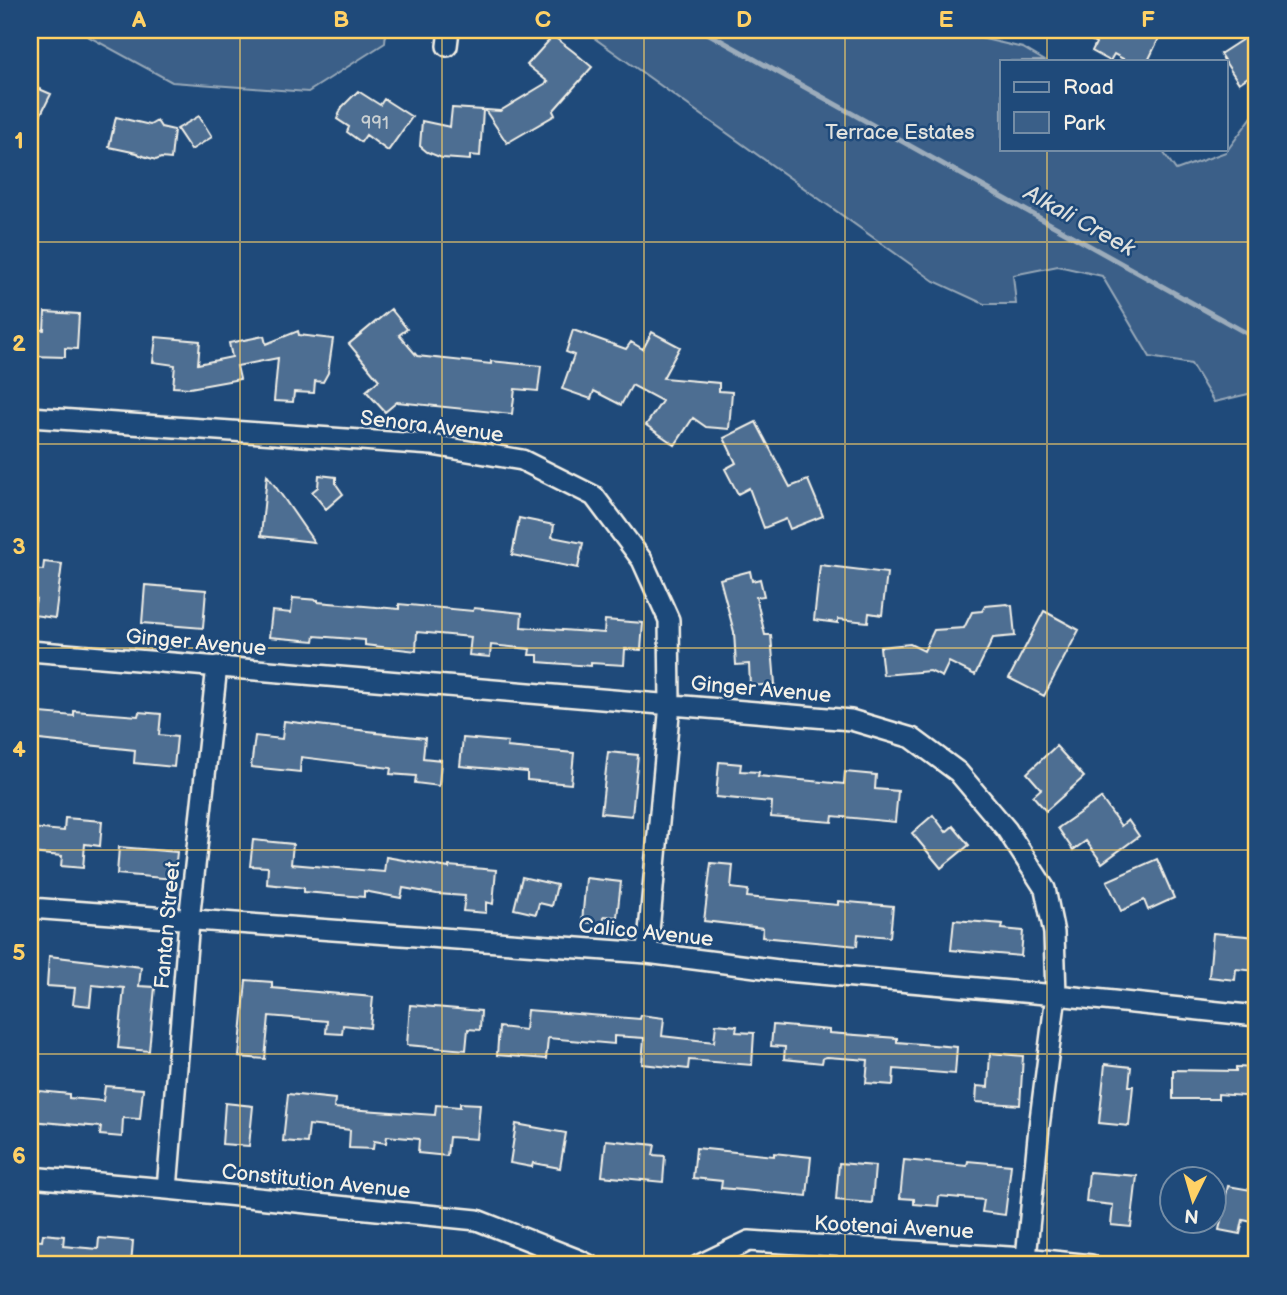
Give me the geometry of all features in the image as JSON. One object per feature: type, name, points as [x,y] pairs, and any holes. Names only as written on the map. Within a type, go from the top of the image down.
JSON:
[{"type":"street","name":"Senora Avenue","points":[[30,416],[432,445],[522,460],[594,496],[642,560],[669,620],[670,704],[647,953]]},
{"type":"street","name":"Ginger Avenue","points":[[30,651],[850,720],[912,738],[958,772],[1007,830],[1045,889],[1054,933],[1056,995],[1026,1258]]},
{"type":"street","name":"Fantan Street","points":[[167,1189],[189,920],[217,666]]},
{"type":"street","name":"Calico Avenue","points":[[30,908],[647,953],[786,971],[1257,1016]]},
{"type":"street","name":"Constitution Avenue","points":[[30,1177],[477,1220],[589,1265]]},
{"type":"street","name":"Kootenai Avenue","points":[[699,1265],[749,1241],[1026,1258],[1091,1265]]},
{"type":"green space","points":[[80,30],[386,30],[385,43],[308,92],[172,82]]},
{"type":"green space","name":"Terrace Estates","points":[[583,30],[946,30],[1023,48],[1043,60],[1000,60],[1000,150],[1162,150],[1176,170],[1226,152],[1257,110],[1257,392],[1214,402],[1191,364],[1150,357],[1102,276],[1058,266],[1013,275],[1016,304],[984,304],[934,281]]},
{"type":"building","points":[[1073,30],[1163,30],[1148,60],[1125,60],[1114,54],[1108,60],[1092,51],[1096,43]]},
{"type":"building","points":[[1257,30],[1257,71],[1239,83],[1228,66],[1228,60],[1224,60],[1220,54]]},
{"type":"building","points":[[553,36],[592,67],[553,111],[555,115],[507,143],[485,110],[500,111],[548,82],[527,65]]},
{"type":"building","points":[[30,85],[51,94],[30,136]]},
{"type":"building","points":[[358,91],[380,105],[384,99],[412,117],[388,151],[366,135],[361,142],[347,132],[349,127],[337,119],[342,107]]},
{"type":"building","points":[[452,108],[483,110],[480,156],[470,155],[470,160],[442,158],[420,146],[422,121],[450,127]]},
{"type":"building","points":[[199,116],[212,137],[191,150],[177,129]]},
{"type":"building","points":[[116,117],[150,125],[157,121],[161,127],[174,130],[171,159],[156,160],[109,147]]},
{"type":"building","points":[[391,309],[407,329],[399,335],[417,356],[541,366],[538,391],[515,389],[512,414],[397,402],[385,412],[366,391],[379,380],[349,344]]},
{"type":"building","points":[[45,312],[79,314],[77,349],[65,348],[65,357],[30,356],[30,329],[44,330]]},
{"type":"building","points":[[573,330],[626,349],[631,342],[643,349],[652,332],[680,347],[663,378],[719,383],[719,391],[732,392],[729,429],[706,427],[693,418],[675,445],[646,425],[662,401],[632,385],[621,405],[594,391],[591,399],[562,389],[574,355],[566,352]]},
{"type":"building","points":[[298,331],[299,335],[333,339],[328,373],[323,382],[315,381],[314,393],[294,392],[293,402],[274,401],[278,358],[237,366],[240,379],[190,388],[173,387],[175,365],[153,362],[156,337],[200,341],[198,364],[232,357],[229,343],[264,336],[266,344]]},
{"type":"building","points":[[756,422],[790,487],[808,480],[823,516],[790,529],[786,519],[764,528],[749,488],[738,494],[725,469],[736,463],[724,438]]},
{"type":"building","points":[[267,475],[285,500],[314,542],[261,536]]},
{"type":"building","points":[[319,475],[336,477],[336,484],[343,494],[326,509],[312,492],[318,487]]},
{"type":"building","points":[[519,518],[554,525],[552,537],[583,543],[578,568],[512,555]]},
{"type":"building","points":[[44,562],[62,564],[55,618],[33,615],[36,598],[30,597],[30,569],[43,570]]},
{"type":"building","points":[[820,565],[887,573],[882,615],[869,613],[868,622],[838,619],[838,623],[814,620]]},
{"type":"building","points":[[750,571],[752,581],[760,579],[764,596],[756,597],[765,635],[771,635],[775,684],[750,686],[749,664],[736,665],[734,632],[720,579]]},
{"type":"building","points":[[145,585],[206,590],[203,628],[142,623]]},
{"type":"building","points":[[293,598],[399,609],[399,604],[522,613],[521,627],[604,633],[605,620],[643,623],[641,650],[625,649],[624,665],[591,663],[591,666],[538,662],[538,655],[529,655],[530,649],[491,645],[490,657],[469,655],[471,637],[417,632],[416,651],[365,645],[365,640],[315,636],[314,641],[269,637],[272,611],[291,613]]},
{"type":"building","points":[[985,606],[1012,606],[1015,636],[993,638],[975,675],[949,662],[942,677],[930,671],[883,675],[880,647],[910,644],[924,651],[934,630],[964,628],[972,612],[982,611]]},
{"type":"building","points":[[1044,611],[1079,630],[1044,696],[1009,678]]},
{"type":"building","points":[[74,711],[138,716],[139,712],[161,714],[159,735],[177,737],[174,767],[134,763],[135,750],[30,739],[30,712],[74,716]]},
{"type":"building","points":[[284,721],[425,738],[423,758],[441,760],[439,786],[415,783],[416,776],[390,774],[391,768],[301,757],[300,772],[251,767],[255,736],[282,739]]},
{"type":"building","points":[[463,738],[508,742],[507,747],[574,753],[571,784],[527,780],[527,772],[460,766]]},
{"type":"building","points":[[1056,746],[1084,777],[1046,811],[1033,796],[1041,789],[1027,773]]},
{"type":"building","points":[[608,752],[638,755],[632,816],[601,813]]},
{"type":"building","points":[[719,762],[741,764],[740,771],[759,772],[758,776],[844,784],[845,772],[876,775],[875,789],[898,791],[895,822],[833,816],[832,822],[771,817],[772,802],[716,797]]},
{"type":"building","points":[[1101,798],[1121,826],[1128,820],[1139,836],[1102,863],[1086,841],[1073,850],[1058,828]]},
{"type":"building","points":[[933,815],[946,832],[953,826],[969,845],[941,868],[912,833]]},
{"type":"building","points":[[65,818],[102,821],[100,846],[85,844],[83,868],[61,866],[62,856],[30,853],[30,828],[64,831]]},
{"type":"building","points":[[253,840],[293,844],[291,864],[384,872],[386,857],[449,868],[496,870],[493,904],[486,902],[486,913],[463,911],[465,896],[403,888],[401,898],[364,891],[364,897],[304,892],[304,888],[267,884],[268,867],[250,866]]},
{"type":"building","points":[[119,847],[177,852],[174,879],[117,874]]},
{"type":"building","points":[[1157,859],[1174,898],[1148,910],[1144,900],[1121,911],[1107,881]]},
{"type":"building","points":[[711,863],[733,865],[731,888],[748,890],[747,897],[838,905],[838,901],[893,906],[890,937],[858,934],[857,946],[762,937],[763,928],[704,921]]},
{"type":"building","points":[[522,877],[557,885],[552,906],[539,903],[536,914],[514,909]]},
{"type":"building","points":[[586,878],[621,882],[617,917],[604,916],[603,924],[582,922]]},
{"type":"building","points":[[954,920],[1003,924],[1002,929],[1023,931],[1021,956],[951,950]]},
{"type":"building","points":[[1213,933],[1257,937],[1257,971],[1236,969],[1235,980],[1209,977]]},
{"type":"building","points":[[49,956],[141,967],[139,986],[155,987],[149,1051],[118,1048],[124,988],[92,985],[90,1006],[73,1004],[75,988],[47,986]]},
{"type":"building","points":[[246,980],[272,982],[272,988],[373,997],[370,1028],[343,1025],[342,1034],[326,1033],[327,1021],[269,1016],[265,1059],[239,1057]]},
{"type":"building","points":[[410,1005],[481,1011],[480,1030],[468,1029],[466,1050],[407,1045]]},
{"type":"building","points":[[527,1010],[640,1019],[641,1015],[664,1018],[662,1036],[714,1042],[716,1024],[737,1026],[736,1032],[754,1033],[752,1065],[689,1060],[688,1069],[642,1064],[644,1038],[614,1036],[614,1044],[548,1038],[546,1059],[497,1055],[499,1027],[525,1030]]},
{"type":"building","points":[[773,1025],[829,1030],[829,1033],[897,1038],[897,1042],[957,1047],[955,1074],[894,1069],[893,1085],[866,1083],[868,1060],[827,1057],[823,1058],[822,1063],[784,1059],[785,1047],[771,1046]]},
{"type":"building","points":[[990,1053],[1023,1056],[1020,1105],[976,1102],[977,1086],[988,1087]]},
{"type":"building","points":[[1105,1064],[1131,1067],[1129,1086],[1133,1086],[1129,1126],[1099,1123]]},
{"type":"building","points":[[1236,1067],[1257,1068],[1257,1097],[1218,1094],[1218,1099],[1173,1099],[1173,1070],[1236,1071]]},
{"type":"building","points":[[105,1086],[143,1089],[140,1119],[123,1118],[122,1137],[100,1135],[101,1127],[30,1121],[30,1090],[103,1101]]},
{"type":"building","points":[[288,1094],[335,1099],[334,1108],[435,1115],[436,1105],[460,1107],[460,1103],[480,1104],[477,1139],[449,1137],[447,1156],[418,1153],[419,1139],[387,1136],[386,1143],[374,1141],[373,1149],[349,1148],[350,1130],[309,1125],[307,1143],[283,1141]]},
{"type":"building","points":[[225,1103],[253,1106],[249,1146],[222,1144]]},
{"type":"building","points":[[516,1124],[566,1133],[560,1168],[533,1163],[532,1167],[510,1163]]},
{"type":"building","points":[[606,1140],[655,1145],[653,1155],[665,1156],[663,1182],[602,1176]]},
{"type":"building","points":[[696,1148],[811,1157],[807,1196],[721,1188],[722,1181],[693,1178]]},
{"type":"building","points":[[904,1160],[967,1166],[968,1161],[1011,1165],[1005,1215],[982,1212],[984,1200],[939,1196],[938,1206],[914,1204],[914,1199],[900,1198]]},
{"type":"building","points":[[839,1163],[875,1166],[872,1203],[836,1200]]},
{"type":"building","points":[[1089,1172],[1137,1176],[1131,1227],[1111,1225],[1113,1205],[1086,1202]]},
{"type":"building","points":[[1228,1186],[1257,1191],[1257,1223],[1243,1220],[1240,1234],[1228,1232]]},
{"type":"building","points":[[43,1234],[64,1236],[63,1246],[98,1249],[99,1238],[133,1241],[131,1265],[30,1265],[30,1240],[42,1241]]},
{"type":"waterway","name":"Alkali Creek","points":[[702,30],[1257,339]]}]
